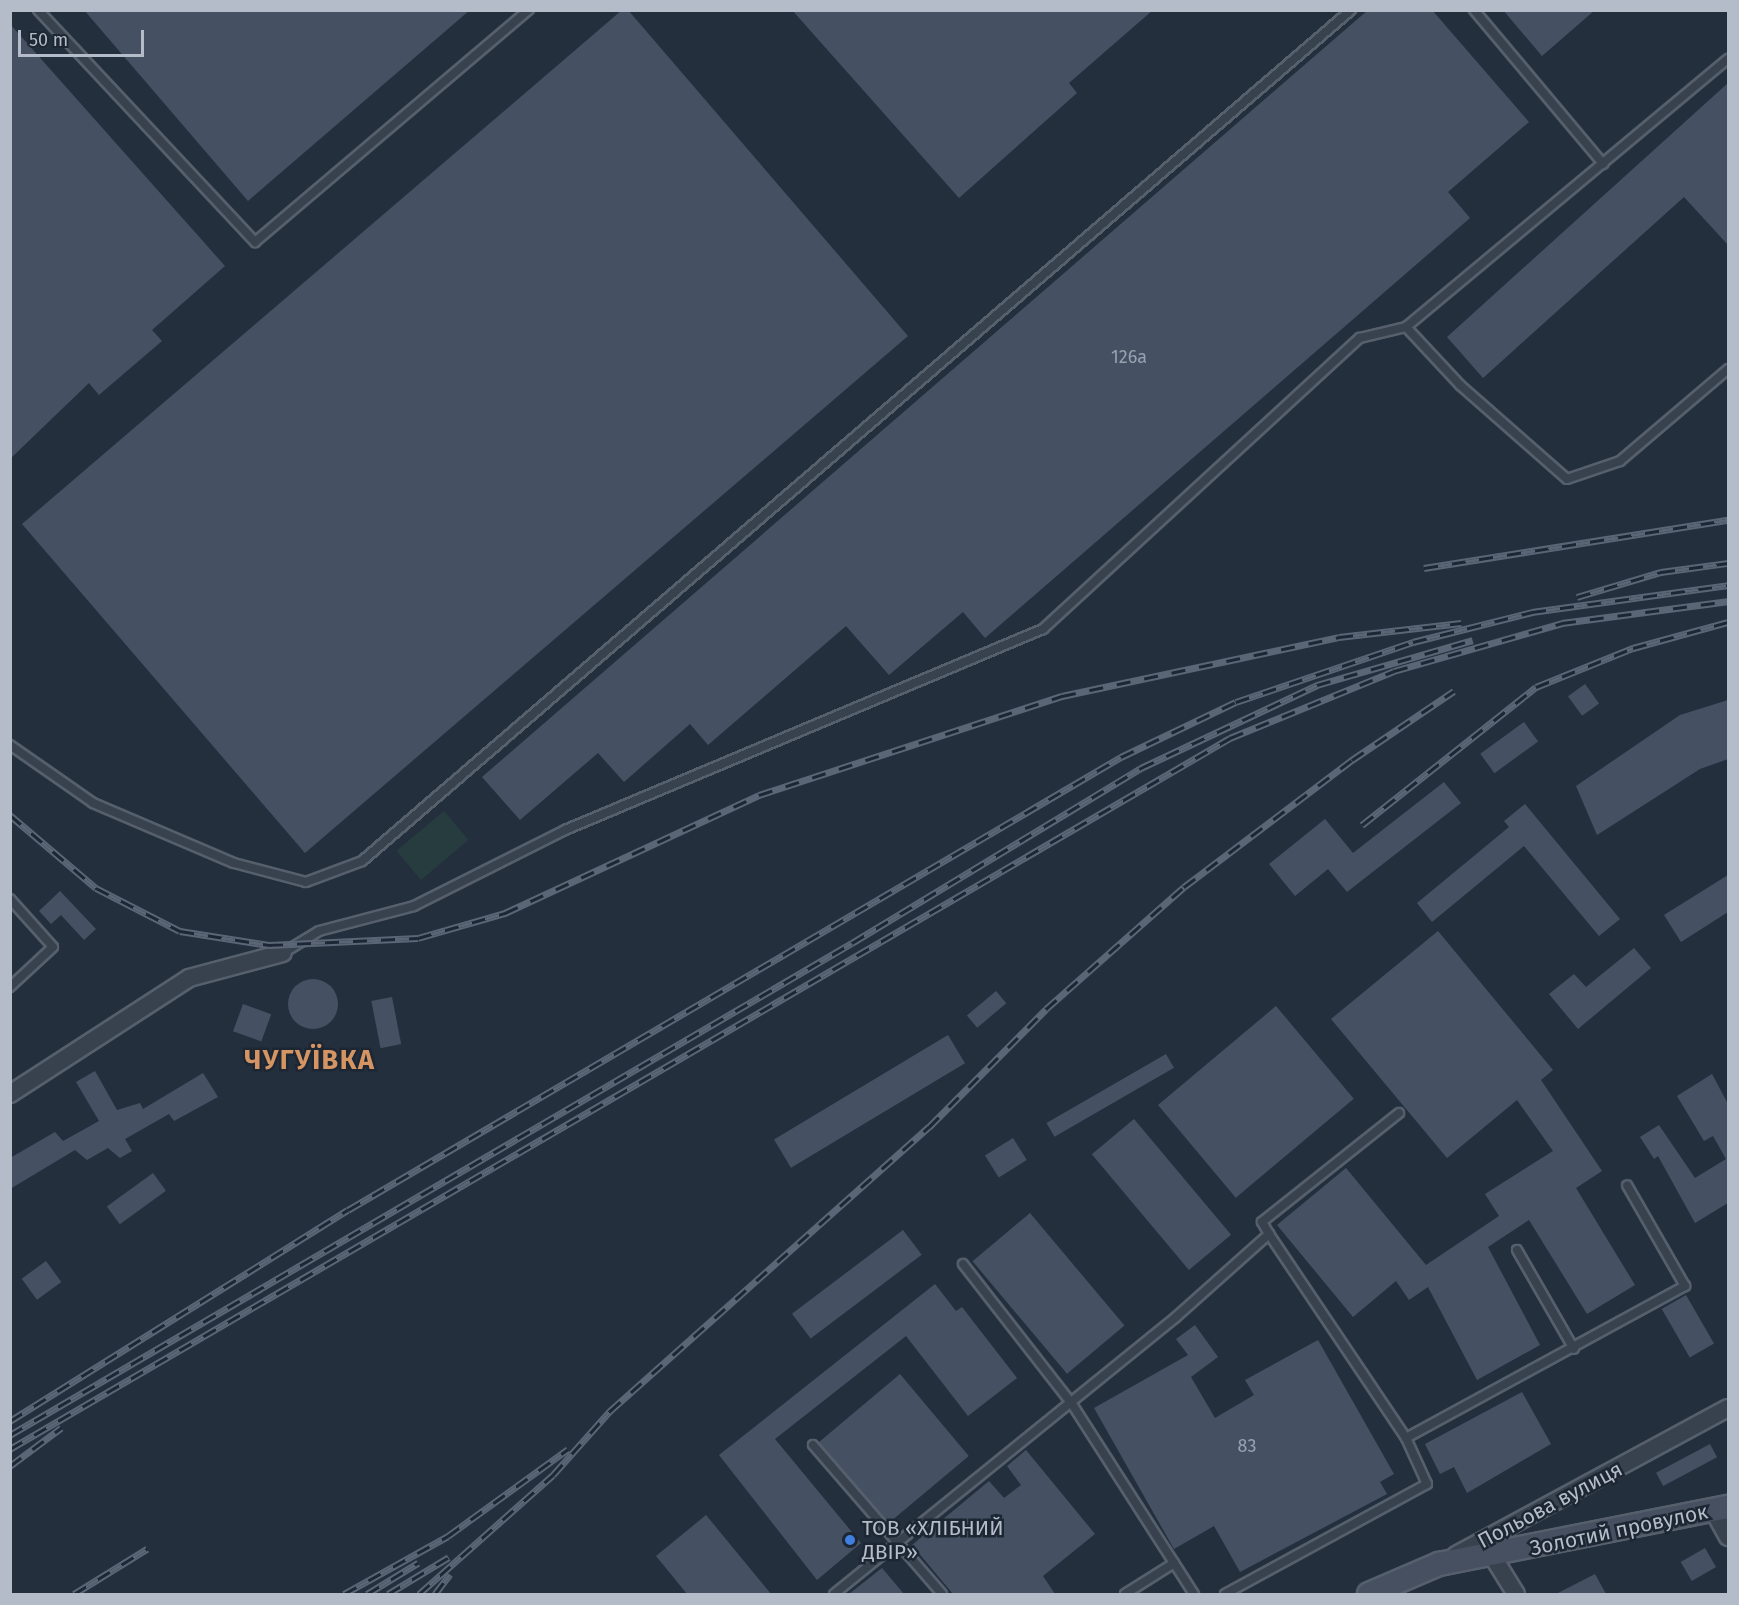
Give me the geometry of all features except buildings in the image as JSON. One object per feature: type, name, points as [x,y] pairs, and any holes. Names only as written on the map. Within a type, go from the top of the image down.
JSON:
[{"type":"main road","name":"Золотий провулок","points":[[1439,1564],[1493,1557],[1721,1508]]},
{"type":"main road","name":"Польова вулиця","points":[[1369,1594],[1439,1564]]},
{"type":"street","points":[[10,1094],[189,978],[283,952]]},
{"type":"street","name":"Польова вулиця","points":[[1439,1564],[1728,1408]]},
{"type":"street","points":[[1721,1508],[1728,1537]]},
{"type":"street","points":[[1493,1557],[1516,1594]]},
{"type":"lane","points":[[38,10],[255,242],[529,10]]},
{"type":"lane","points":[[10,745],[93,803],[234,863],[306,882],[362,861],[1351,10]]},
{"type":"lane","points":[[1474,10],[1603,164]]},
{"type":"lane","points":[[283,952],[319,931],[414,906],[565,830],[1026,639],[1059,616],[1360,338],[1406,327],[1728,59]]},
{"type":"lane","points":[[1406,327],[1460,385],[1567,479],[1620,461],[1728,369]]},
{"type":"lane","points":[[10,899],[53,947],[10,987]]},
{"type":"lane","points":[[1225,1594],[1427,1484],[1406,1438],[1262,1222],[1399,1113]]},
{"type":"lane","points":[[1406,1438],[1575,1349],[1685,1286],[1626,1185]]},
{"type":"lane","points":[[834,1594],[1072,1404],[1269,1234]]},
{"type":"lane","points":[[1517,1250],[1575,1349]]},
{"type":"lane","points":[[963,1264],[1072,1404],[1194,1594]]},
{"type":"lane","points":[[813,1444],[897,1545],[942,1594]]},
{"type":"lane","points":[[1125,1594],[1174,1563]]},
{"type":"green space","points":[[444,811],[468,840],[421,880],[397,851]]},
{"type":"railway","points":[[1424,568],[1728,520]]},
{"type":"railway","points":[[1577,597],[1661,572],[1728,563]]},
{"type":"railway","points":[[10,1421],[348,1210],[1121,757],[1236,702],[1413,642],[1532,612],[1728,585]]},
{"type":"railway","points":[[10,1449],[1230,738],[1394,671],[1562,623],[1728,601]]},
{"type":"railway","points":[[1362,825],[1536,687],[1633,648],[1728,622]]},
{"type":"railway","points":[[10,815],[96,888],[180,931],[269,945],[418,938],[505,913],[759,795],[1062,696],[1339,637],[1461,623]]},
{"type":"railway","points":[[10,1435],[852,943],[1141,768],[1317,685],[1473,640]]},
{"type":"railway","points":[[419,1594],[553,1475],[610,1411],[929,1127],[1046,1009],[1184,887],[1352,760],[1454,691]]},
{"type":"railway","points":[[10,1466],[61,1428]]},
{"type":"railway","points":[[344,1594],[448,1536],[568,1449]]},
{"type":"railway","points":[[74,1594],[147,1549]]},
{"type":"railway","points":[[388,1594],[449,1557]]},
{"type":"railway","points":[[367,1594],[418,1563]]},
{"type":"railway","points":[[435,1594],[450,1574]]},
{"type":"place","name":"ТОВ «ХЛІБНИЙ ДВІР»","points":[[850,1540]]},
{"type":"district","name":"ЧУГУЇВКА","points":[[310,1061]]}]
